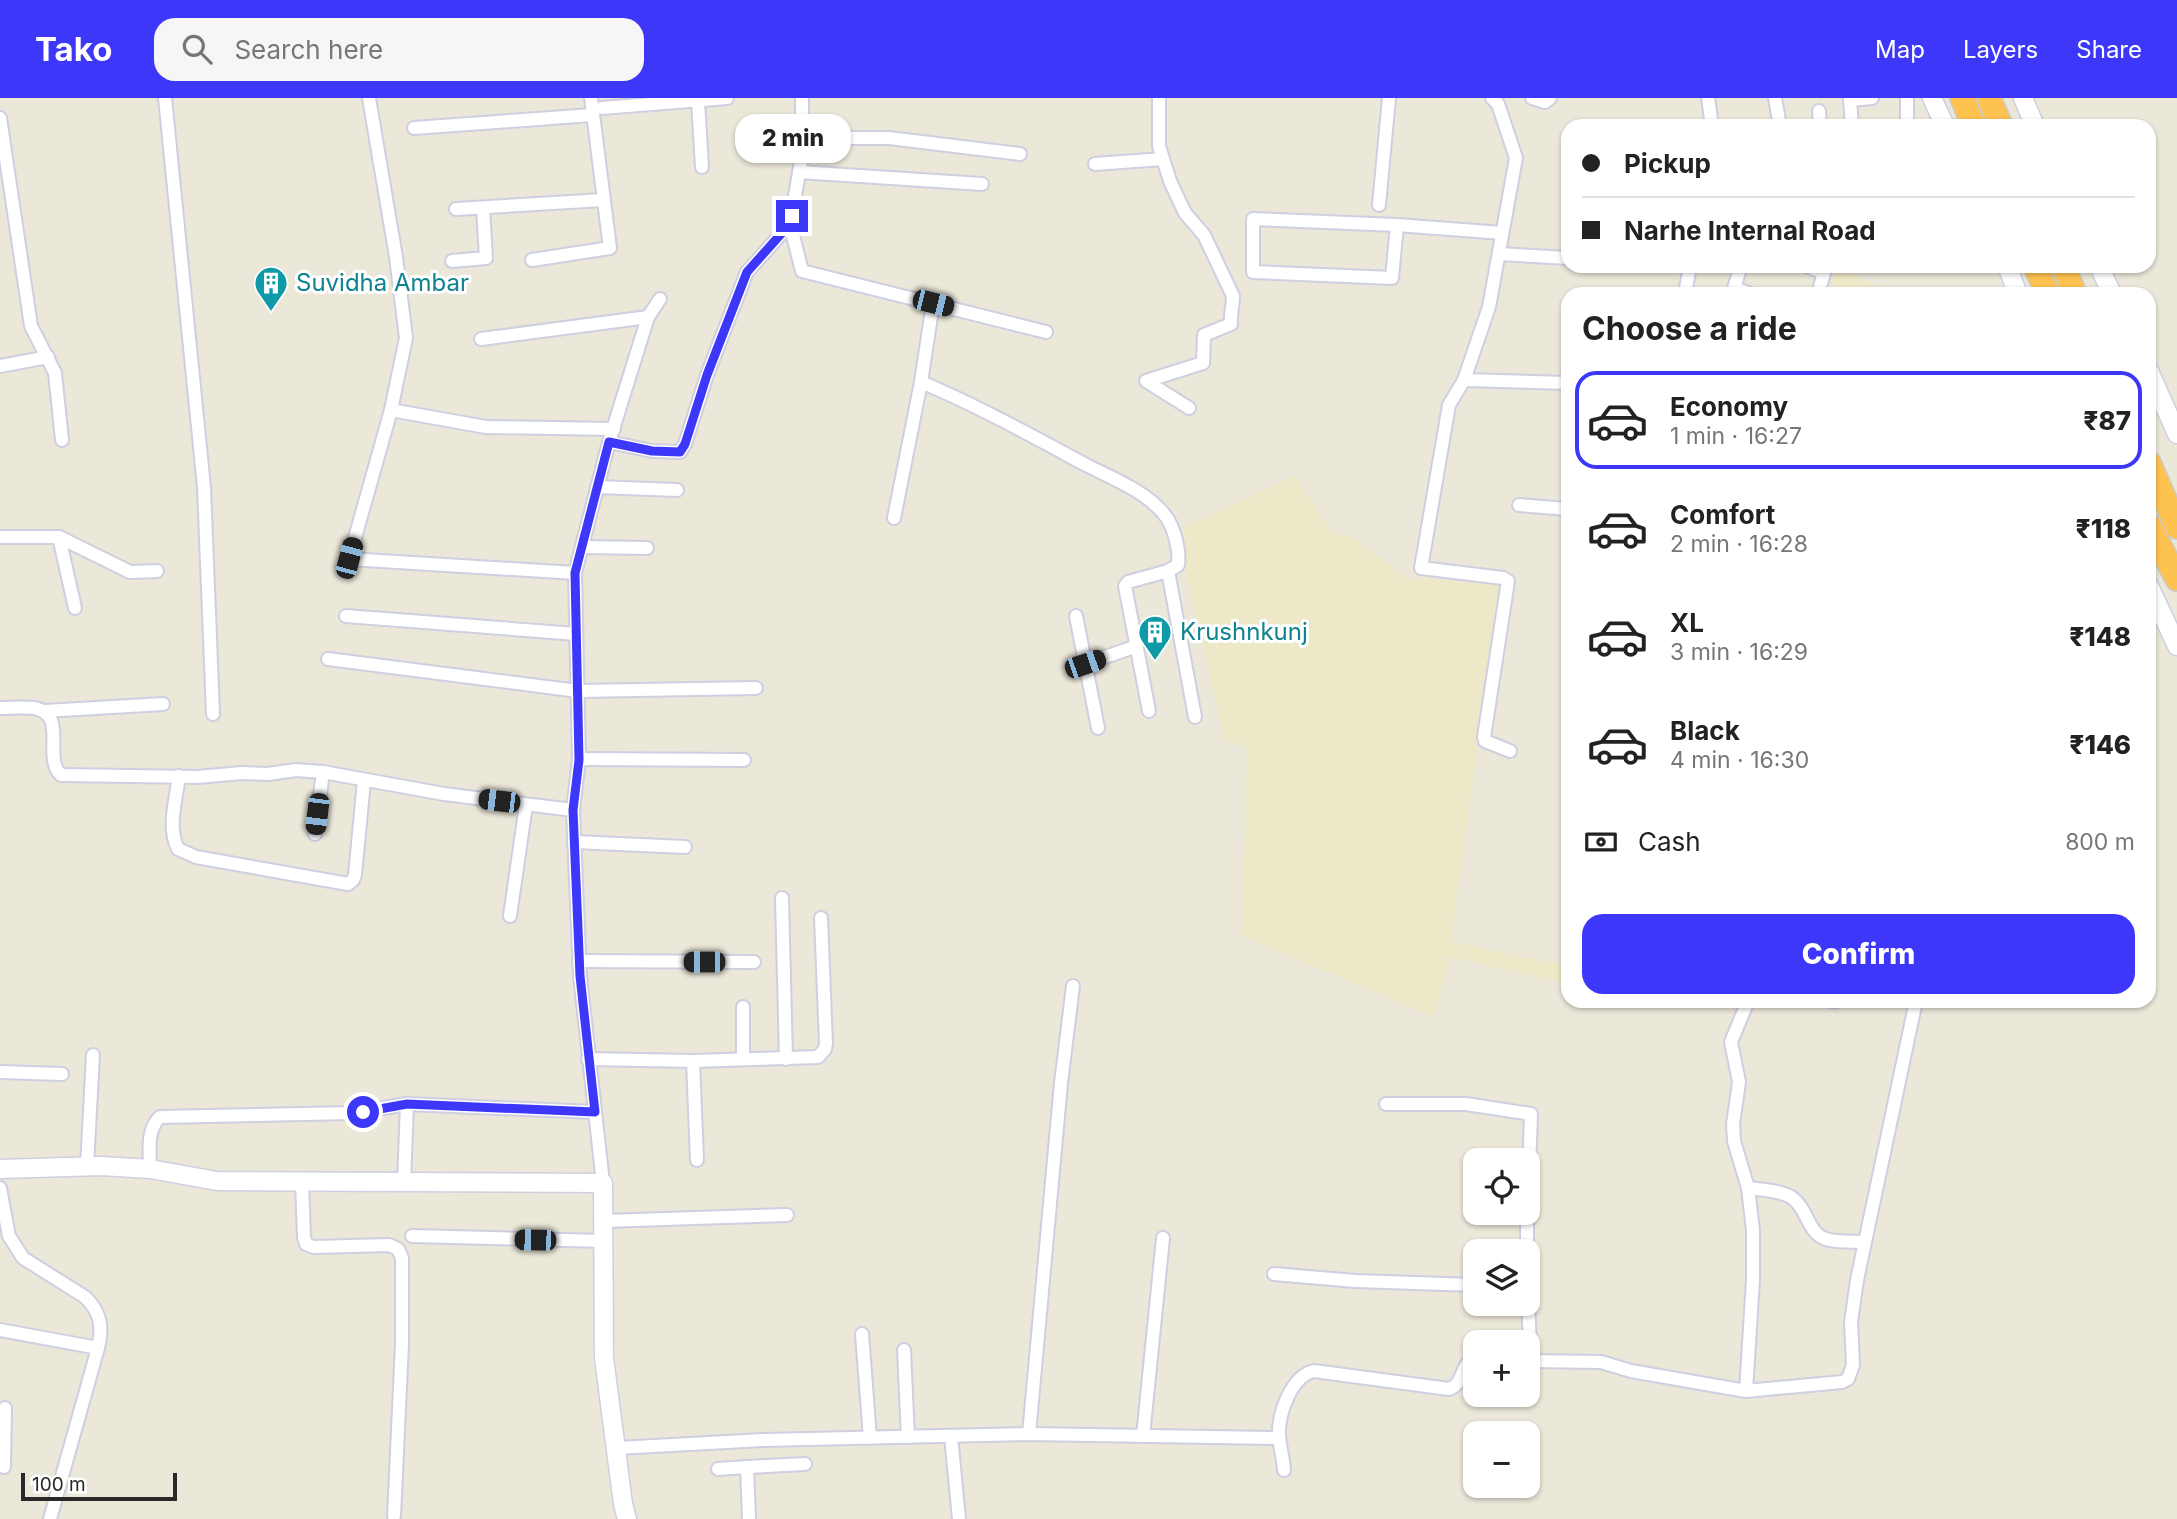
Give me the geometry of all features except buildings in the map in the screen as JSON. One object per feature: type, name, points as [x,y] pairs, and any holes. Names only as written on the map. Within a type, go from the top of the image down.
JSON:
[{"type":"highway","points":[[1962,98],[1971,119]]},
{"type":"highway","points":[[1989,98],[1998,119]]},
{"type":"highway","points":[[2156,479],[2177,527]]},
{"type":"highway","points":[[2156,538],[2177,579]]},
{"type":"street","points":[[165,98],[204,487],[213,714]]},
{"type":"street","points":[[369,98],[396,257],[406,338],[391,410],[349,558],[575,573]]},
{"type":"street","points":[[531,260],[610,248],[603,200],[597,112],[591,98]]},
{"type":"street","points":[[414,128],[597,112],[656,101],[724,98]]},
{"type":"street","points":[[803,98],[799,172],[790,224],[802,271],[1046,332]]},
{"type":"street","points":[[1158,98],[1159,146],[1170,181],[1185,213],[1204,235],[1233,296],[1231,324],[1204,335],[1203,363],[1146,381],[1189,408]]},
{"type":"street","points":[[1379,205],[1389,98]]},
{"type":"street","points":[[1492,98],[1498,104],[1516,158],[1489,307],[1464,380],[1449,405],[1421,568],[1503,578],[1508,581],[1484,737],[1488,742],[1510,751]]},
{"type":"street","points":[[1532,98],[1545,102],[1550,98]]},
{"type":"street","points":[[1708,98],[1711,119]]},
{"type":"street","points":[[1773,98],[1776,119]]},
{"type":"street","points":[[1851,119],[1850,99],[1872,98]]},
{"type":"street","points":[[1907,119],[1908,98]]},
{"type":"street","points":[[1932,98],[1942,119]]},
{"type":"street","points":[[2023,98],[2032,119]]},
{"type":"street","points":[[698,101],[702,167]]},
{"type":"street","points":[[1819,111],[1820,119]]},
{"type":"street","points":[[1,126],[31,326],[55,373],[62,440]]},
{"type":"street","points":[[802,138],[889,138],[1020,154]]},
{"type":"street","points":[[1095,164],[1163,159]]},
{"type":"street","points":[[799,172],[982,184]]},
{"type":"street","points":[[456,209],[603,200]]},
{"type":"street","points":[[452,261],[486,258],[483,208]]},
{"type":"street","points":[[0,222],[15,219]]},
{"type":"street","points":[[1396,225],[1392,278],[1253,272],[1252,219],[1396,225],[1502,233]]},
{"type":"street","points":[[609,442],[652,451],[680,452],[747,272],[790,224]]},
{"type":"street","points":[[1499,254],[1561,258]]},
{"type":"street","points":[[627,1519],[604,1359],[603,1183],[579,961],[573,810],[579,760],[575,573],[609,442],[648,317],[660,299]]},
{"type":"street","points":[[894,519],[921,382],[933,303]]},
{"type":"street","points":[[481,339],[648,317]]},
{"type":"street","points":[[0,366],[48,358]]},
{"type":"street","points":[[1464,380],[1561,383]]},
{"type":"street","points":[[921,382],[1023,431],[1136,491],[1164,514],[1173,532],[1179,557],[1178,565],[1168,571],[1128,582],[1125,586],[1149,711]]},
{"type":"street","points":[[2156,387],[2177,434]]},
{"type":"street","points":[[391,410],[486,427],[614,429]]},
{"type":"street","points":[[597,487],[677,490]]},
{"type":"street","points":[[1519,505],[1561,508]]},
{"type":"street","points":[[0,537],[59,537],[130,572],[157,571]]},
{"type":"street","points":[[59,537],[75,608]]},
{"type":"street","points":[[582,547],[648,548]]},
{"type":"street","points":[[1168,571],[1195,717]]},
{"type":"street","points":[[346,616],[576,634]]},
{"type":"street","points":[[1076,616],[1098,728]]},
{"type":"street","points":[[2156,616],[2177,646]]},
{"type":"street","points":[[1085,664],[1137,646]]},
{"type":"street","points":[[328,659],[578,691],[756,688]]},
{"type":"street","points":[[0,708],[34,708],[45,712],[163,704]]},
{"type":"street","points":[[45,712],[53,720],[54,763],[61,775],[179,776],[268,774],[296,770],[573,810]]},
{"type":"street","points":[[579,760],[744,760]]},
{"type":"street","points":[[315,834],[323,772]]},
{"type":"street","points":[[179,776],[172,829],[178,849],[196,857],[348,884],[354,880],[355,875],[364,780]]},
{"type":"street","points":[[510,916],[526,805]]},
{"type":"street","points":[[574,842],[685,847]]},
{"type":"street","points":[[782,898],[786,1059]]},
{"type":"street","points":[[588,1059],[693,1061],[818,1057],[825,1049],[821,918]]},
{"type":"street","points":[[579,961],[754,962]]},
{"type":"street","points":[[1029,1434],[1061,1083],[1073,986]]},
{"type":"street","points":[[743,1007],[743,1059]]},
{"type":"street","points":[[1745,1008],[1731,1042],[1739,1082],[1733,1124],[1734,1141],[1748,1188],[1754,1230],[1746,1391]]},
{"type":"street","points":[[1540,1361],[1601,1362],[1631,1371],[1746,1391],[1828,1384],[1848,1379],[1853,1365],[1851,1322],[1865,1242],[1915,1008]]},
{"type":"street","points":[[87,1166],[93,1055]]},
{"type":"street","points":[[693,1061],[697,1160]]},
{"type":"street","points":[[0,1072],[62,1074]]},
{"type":"street","points":[[150,1169],[151,1131],[160,1117],[353,1113],[407,1104],[595,1112]]},
{"type":"street","points":[[404,1182],[407,1104]]},
{"type":"street","points":[[1387,1104],[1466,1104],[1531,1114],[1530,1148]]},
{"type":"street","points":[[0,1169],[87,1166],[150,1169],[217,1181],[603,1183]]},
{"type":"street","points":[[302,1181],[306,1244],[313,1247],[389,1245],[398,1249],[402,1258],[402,1344],[394,1516]]},
{"type":"street","points":[[0,1188],[9,1236],[23,1258],[92,1303],[102,1326],[50,1519]]},
{"type":"street","points":[[1748,1188],[1778,1192],[1792,1198],[1807,1214],[1814,1232],[1826,1239],[1865,1242]]},
{"type":"street","points":[[603,1221],[787,1215]]},
{"type":"street","points":[[412,1236],[603,1241]]},
{"type":"street","points":[[1143,1436],[1163,1238]]},
{"type":"street","points":[[1274,1274],[1355,1281],[1463,1285]]},
{"type":"street","points":[[0,1330],[98,1348]]},
{"type":"street","points":[[862,1334],[870,1438]]},
{"type":"street","points":[[904,1350],[908,1437]]},
{"type":"street","points":[[1284,1469],[1279,1438],[1280,1425],[1288,1395],[1298,1379],[1309,1372],[1449,1389],[1455,1387],[1463,1372]]},
{"type":"street","points":[[4,1467],[5,1408]]},
{"type":"street","points":[[617,1448],[1029,1434],[1279,1438]]},
{"type":"street","points":[[950,1436],[959,1519]]},
{"type":"street","points":[[718,1469],[805,1464]]},
{"type":"street","points":[[747,1467],[749,1519]]},
{"type":"shaded area","points":[[1834,273],[1849,273],[1874,284],[1874,287],[1831,287]]},
{"type":"shaded area","points":[[1295,476],[1334,535],[1350,536],[1411,581],[1414,578],[1500,585],[1451,941],[1561,964],[1561,982],[1450,957],[1434,1017],[1242,936],[1247,747],[1225,741],[1176,531]]},
{"type":"place","name":"Suvidha Ambar","points":[[271,313]]},
{"type":"place","name":"Krushnkunj","points":[[1155,662]]},
{"type":"route","points":[[363,1112],[407,1104],[595,1112],[580,976],[573,810],[579,760],[575,573],[609,442],[652,451],[680,452],[747,272],[790,224],[792,216]]}]
